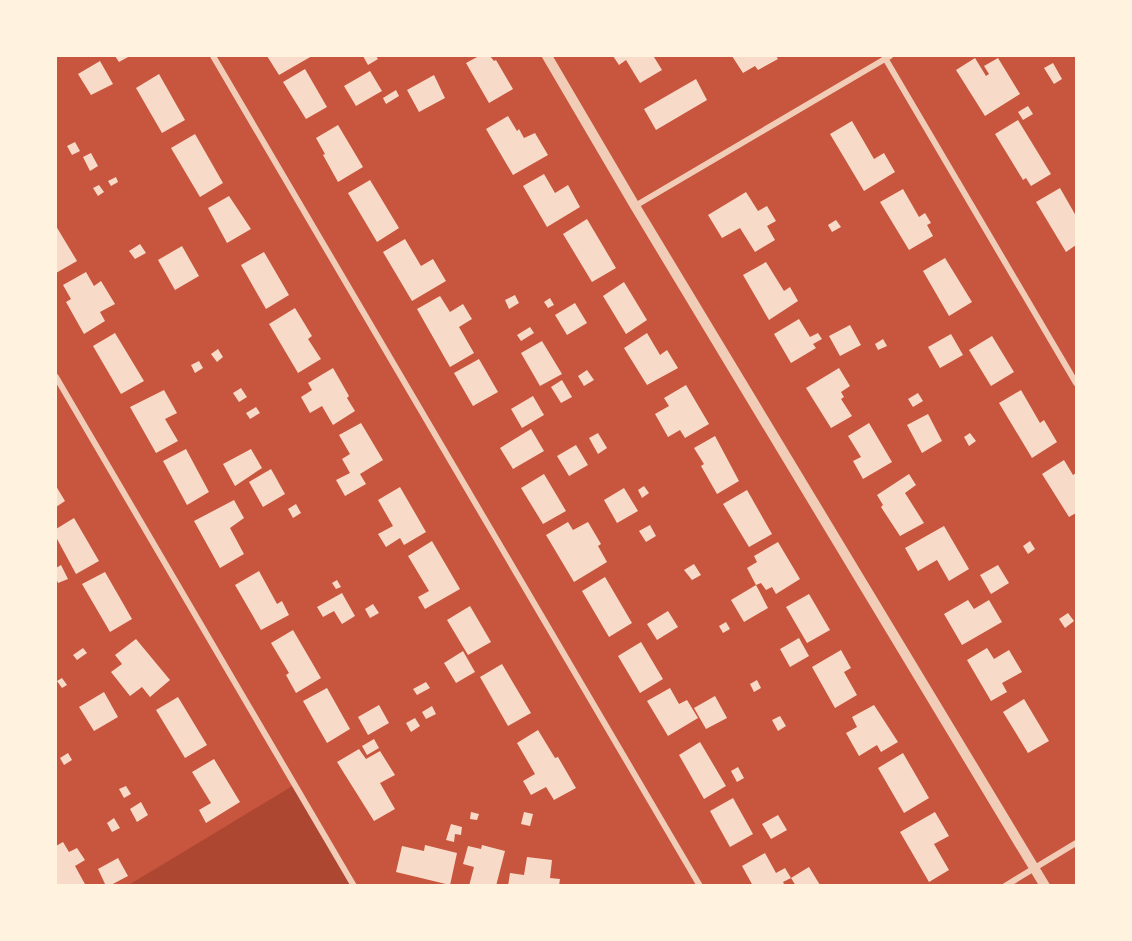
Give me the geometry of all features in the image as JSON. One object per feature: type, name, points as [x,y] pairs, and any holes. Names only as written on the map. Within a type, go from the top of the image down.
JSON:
[{"type":"street","points":[[213,56],[700,885]]},
{"type":"street","points":[[547,56],[635,206],[1045,885]]},
{"type":"street","points":[[635,206],[887,57],[1077,383]]},
{"type":"street","points":[[56,377],[354,885]]},
{"type":"street","points":[[1005,885],[1077,843]]},
{"type":"shaded area","points":[[294,785],[353,886],[127,886]]},
{"type":"building","points":[[115,56],[130,56],[119,62]]},
{"type":"building","points":[[267,56],[312,56],[279,75]]},
{"type":"building","points":[[363,56],[376,56],[378,59],[368,65]]},
{"type":"building","points":[[479,56],[490,56],[494,61],[496,60],[513,89],[489,103],[466,63]]},
{"type":"building","points":[[613,56],[656,56],[654,57],[662,70],[640,83],[626,60],[619,65]]},
{"type":"building","points":[[732,56],[776,56],[778,59],[758,70],[755,66],[743,73]]},
{"type":"building","points":[[975,58],[986,76],[989,74],[984,66],[998,58],[1020,94],[985,116],[956,70]]},
{"type":"building","points":[[100,61],[113,84],[91,95],[78,74]]},
{"type":"building","points":[[1053,63],[1062,79],[1054,84],[1044,68]]},
{"type":"building","points":[[305,69],[327,107],[306,119],[283,82]]},
{"type":"building","points":[[370,71],[382,91],[356,106],[344,86]]},
{"type":"building","points":[[159,74],[185,120],[162,133],[136,88]]},
{"type":"building","points":[[434,75],[445,98],[419,112],[407,90]]},
{"type":"building","points":[[696,79],[707,100],[656,130],[644,109]]},
{"type":"building","points":[[396,90],[399,96],[386,104],[383,98]]},
{"type":"building","points":[[1028,106],[1033,114],[1023,120],[1018,112]]},
{"type":"building","points":[[508,116],[524,138],[535,133],[548,155],[513,175],[486,129]]},
{"type":"building","points":[[1018,120],[1051,174],[1031,186],[1026,178],[1023,180],[995,134]]},
{"type":"building","points":[[852,121],[874,159],[884,153],[895,172],[864,191],[830,134]]},
{"type":"building","points":[[338,125],[363,167],[338,182],[316,138]]},
{"type":"building","points":[[195,134],[223,183],[200,197],[171,148]]},
{"type":"building","points":[[75,142],[80,151],[72,155],[67,146]]},
{"type":"building","points":[[91,153],[98,166],[90,171],[83,157]]},
{"type":"building","points":[[544,174],[555,193],[568,185],[580,207],[547,227],[523,186]]},
{"type":"building","points":[[116,177],[118,182],[111,186],[108,181]]},
{"type":"building","points":[[370,180],[399,228],[377,242],[348,193]]},
{"type":"building","points":[[99,185],[104,192],[98,196],[93,188]]},
{"type":"building","points":[[1060,188],[1076,216],[1076,245],[1066,252],[1036,202]]},
{"type":"building","points":[[903,189],[919,217],[925,213],[931,223],[927,225],[933,236],[909,250],[880,202]]},
{"type":"building","points":[[746,192],[758,211],[767,206],[776,221],[767,226],[775,240],[755,252],[740,228],[722,238],[708,215]]},
{"type":"building","points":[[229,196],[251,229],[227,243],[208,208]]},
{"type":"building","points":[[587,219],[616,268],[592,282],[563,234]]},
{"type":"building","points":[[836,220],[841,227],[832,232],[828,225]]},
{"type":"building","points":[[56,226],[77,261],[56,273]]},
{"type":"building","points":[[405,239],[421,266],[433,259],[446,281],[412,301],[383,252]]},
{"type":"building","points":[[140,244],[146,253],[135,259],[129,251]]},
{"type":"building","points":[[182,246],[199,276],[175,290],[158,260]]},
{"type":"building","points":[[264,252],[289,295],[266,309],[241,265]]},
{"type":"building","points":[[945,258],[972,302],[949,316],[923,271]]},
{"type":"building","points":[[766,262],[784,291],[790,287],[798,301],[769,320],[743,275]]},
{"type":"building","points":[[86,272],[94,286],[101,281],[115,304],[100,312],[105,321],[84,334],[66,302],[71,299],[63,285]]},
{"type":"building","points":[[624,282],[647,320],[626,334],[603,296]]},
{"type":"building","points":[[515,295],[519,303],[509,309],[505,300]]},
{"type":"building","points":[[440,296],[450,312],[463,304],[472,319],[459,327],[474,353],[450,367],[417,309]]},
{"type":"building","points":[[550,298],[554,305],[548,308],[544,302]]},
{"type":"building","points":[[575,303],[587,323],[567,335],[555,315]]},
{"type":"building","points":[[295,308],[312,336],[308,339],[321,359],[298,373],[269,324]]},
{"type":"building","points":[[799,319],[810,337],[818,333],[822,339],[813,344],[816,348],[791,363],[774,334]]},
{"type":"building","points":[[850,325],[861,345],[840,356],[829,336]]},
{"type":"building","points":[[530,327],[534,333],[521,341],[517,335]]},
{"type":"building","points":[[115,333],[144,381],[121,394],[93,346]]},
{"type":"building","points":[[647,333],[660,355],[667,350],[678,368],[647,385],[624,348]]},
{"type":"building","points":[[951,334],[963,355],[940,368],[928,347]]},
{"type":"building","points":[[992,336],[1014,372],[991,386],[969,350]]},
{"type":"building","points":[[883,339],[887,346],[878,350],[875,344]]},
{"type":"building","points":[[542,341],[562,374],[540,386],[521,353]]},
{"type":"building","points":[[218,349],[223,357],[217,362],[211,354]]},
{"type":"building","points":[[479,359],[498,392],[473,406],[454,373]]},
{"type":"building","points":[[199,361],[203,368],[195,373],[191,365]]},
{"type":"building","points":[[333,368],[355,411],[333,425],[322,406],[310,413],[301,397],[312,390],[308,383]]},
{"type":"building","points":[[839,368],[850,386],[841,392],[844,397],[841,399],[852,416],[831,428],[806,388]]},
{"type":"building","points":[[587,370],[594,380],[584,386],[578,376]]},
{"type":"building","points":[[562,380],[572,397],[561,403],[551,387]]},
{"type":"building","points":[[686,385],[709,424],[685,438],[680,430],[668,437],[655,414],[669,406],[664,398]]},
{"type":"building","points":[[241,388],[247,397],[239,402],[233,393]]},
{"type":"building","points":[[164,390],[177,413],[165,419],[178,441],[156,453],[130,407]]},
{"type":"building","points":[[1021,390],[1040,423],[1044,420],[1057,442],[1032,458],[999,403]]},
{"type":"building","points":[[918,393],[923,401],[913,407],[908,399]]},
{"type":"building","points":[[533,396],[544,415],[522,428],[511,409]]},
{"type":"building","points":[[256,407],[260,413],[250,419],[246,413]]},
{"type":"building","points":[[928,414],[942,441],[922,453],[907,425]]},
{"type":"building","points":[[361,423],[383,460],[360,474],[366,484],[345,496],[336,480],[350,473],[342,459],[350,454],[339,435]]},
{"type":"building","points":[[869,423],[892,462],[863,479],[853,461],[861,457],[848,436]]},
{"type":"building","points":[[531,429],[544,451],[513,469],[500,448]]},
{"type":"building","points":[[598,433],[607,448],[598,454],[589,438]]},
{"type":"building","points":[[970,433],[976,441],[969,446],[964,437]]},
{"type":"building","points":[[715,436],[739,481],[717,494],[694,448]]},
{"type":"building","points":[[576,445],[588,465],[569,476],[557,456]]},
{"type":"building","points":[[186,449],[209,492],[187,505],[163,461]]},
{"type":"building","points":[[251,449],[262,468],[235,486],[223,464]]},
{"type":"building","points":[[1064,460],[1073,475],[1076,473],[1076,513],[1069,517],[1042,474]]},
{"type":"building","points":[[271,469],[285,494],[263,507],[249,482]]},
{"type":"building","points":[[544,474],[566,511],[543,524],[521,488]]},
{"type":"building","points":[[909,474],[916,485],[905,493],[924,523],[900,536],[881,507],[883,505],[877,495]]},
{"type":"building","points":[[56,486],[65,501],[56,507]]},
{"type":"building","points":[[644,486],[649,493],[642,498],[638,490]]},
{"type":"building","points":[[400,487],[426,532],[404,545],[400,538],[386,547],[378,534],[393,526],[378,500]]},
{"type":"building","points":[[624,488],[638,511],[617,523],[604,500]]},
{"type":"building","points":[[747,490],[772,534],[749,547],[723,504]]},
{"type":"building","points":[[234,500],[244,518],[230,528],[244,554],[220,568],[194,521]]},
{"type":"building","points":[[296,504],[301,513],[293,518],[288,509]]},
{"type":"building","points":[[74,518],[99,561],[76,574],[56,537],[56,529]]},
{"type":"building","points":[[568,522],[573,530],[588,522],[601,544],[598,546],[607,562],[574,582],[546,535]]},
{"type":"building","points":[[650,525],[656,536],[646,542],[639,531]]},
{"type":"building","points":[[944,526],[969,569],[949,581],[937,560],[918,571],[905,548]]},
{"type":"building","points":[[432,541],[460,589],[425,609],[418,597],[429,591],[408,556]]},
{"type":"building","points":[[1030,541],[1035,549],[1028,554],[1023,546]]},
{"type":"building","points":[[778,542],[800,579],[776,594],[772,587],[766,590],[761,583],[756,585],[747,568],[757,562],[754,556]]},
{"type":"building","points":[[694,564],[701,575],[692,580],[684,570]]},
{"type":"building","points":[[61,565],[68,579],[58,583],[56,568]]},
{"type":"building","points":[[998,565],[1009,583],[991,594],[980,575]]},
{"type":"building","points":[[259,571],[277,604],[282,601],[289,615],[261,630],[235,585]]},
{"type":"building","points":[[105,572],[132,619],[110,632],[82,584]]},
{"type":"building","points":[[605,577],[632,623],[609,637],[582,591]]},
{"type":"building","points":[[337,580],[341,587],[336,589],[332,583]]},
{"type":"building","points":[[756,585],[768,608],[744,622],[731,600]]},
{"type":"building","points":[[342,593],[355,616],[342,624],[334,611],[323,617],[317,607]]},
{"type":"building","points":[[809,594],[830,630],[807,643],[786,607]]},
{"type":"building","points":[[968,600],[974,609],[989,600],[1002,622],[962,645],[944,614]]},
{"type":"building","points":[[373,604],[379,613],[370,618],[365,609]]},
{"type":"building","points":[[470,606],[491,642],[468,655],[447,620]]},
{"type":"building","points":[[668,611],[678,627],[657,640],[647,624]]},
{"type":"building","points":[[1068,613],[1074,621],[1065,628],[1059,619]]},
{"type":"building","points":[[726,622],[730,629],[723,633],[719,626]]},
{"type":"building","points":[[293,630],[321,678],[296,693],[286,675],[289,673],[271,643]]},
{"type":"building","points":[[799,638],[809,656],[790,667],[780,649]]},
{"type":"building","points":[[136,639],[170,680],[150,697],[142,687],[130,696],[111,672],[122,664],[115,655]]},
{"type":"building","points":[[641,642],[663,679],[640,693],[618,656]]},
{"type":"building","points":[[83,648],[87,653],[77,660],[73,655]]},
{"type":"building","points":[[987,648],[994,659],[1009,650],[1022,672],[1002,683],[1007,692],[991,701],[967,660]]},
{"type":"building","points":[[841,650],[851,668],[844,672],[857,695],[835,708],[812,667]]},
{"type":"building","points":[[463,651],[475,672],[456,683],[444,663]]},
{"type":"building","points":[[502,664],[531,713],[508,726],[480,677]]},
{"type":"building","points":[[62,678],[67,685],[62,688],[57,681]]},
{"type":"building","points":[[757,680],[761,688],[754,692],[750,684]]},
{"type":"building","points":[[426,682],[430,688],[417,695],[413,689]]},
{"type":"building","points":[[327,688],[350,729],[327,743],[303,701]]},
{"type":"building","points":[[670,688],[679,704],[687,700],[698,718],[668,736],[647,701]]},
{"type":"building","points":[[104,692],[118,717],[94,731],[79,707]]},
{"type":"building","points":[[715,696],[727,718],[706,729],[694,708]]},
{"type":"building","points":[[178,697],[207,745],[185,758],[156,710]]},
{"type":"building","points":[[1024,699],[1049,741],[1028,753],[1003,712]]},
{"type":"building","points":[[379,705],[389,723],[368,735],[358,717]]},
{"type":"building","points":[[874,705],[898,742],[881,752],[877,745],[859,756],[846,733],[857,727],[852,717]]},
{"type":"building","points":[[432,706],[436,714],[426,719],[422,712]]},
{"type":"building","points":[[780,716],[786,726],[778,731],[772,720]]},
{"type":"building","points":[[415,718],[420,726],[411,732],[406,723]]},
{"type":"building","points":[[538,730],[555,758],[558,757],[576,788],[554,800],[546,787],[531,795],[523,781],[535,774],[517,743]]},
{"type":"building","points":[[374,739],[379,748],[367,755],[362,746]]},
{"type":"building","points":[[700,742],[726,786],[704,799],[679,755]]},
{"type":"building","points":[[359,749],[366,759],[380,751],[395,775],[380,783],[395,809],[374,821],[337,762]]},
{"type":"building","points":[[68,753],[72,760],[64,765],[60,758]]},
{"type":"building","points":[[903,753],[929,798],[904,813],[878,768]]},
{"type":"building","points":[[214,759],[240,802],[206,823],[199,810],[211,803],[192,772]]},
{"type":"building","points":[[738,767],[744,778],[737,782],[731,771]]},
{"type":"building","points":[[126,786],[131,794],[124,798],[119,789]]},
{"type":"building","points":[[733,798],[753,834],[730,847],[710,811]]},
{"type":"building","points":[[141,802],[148,815],[137,822],[130,809]]},
{"type":"building","points":[[471,812],[479,814],[477,820],[470,819]]},
{"type":"building","points":[[524,812],[533,814],[530,826],[521,824]]},
{"type":"building","points":[[935,812],[949,836],[934,844],[949,870],[929,882],[900,832]]},
{"type":"building","points":[[778,815],[787,830],[771,839],[762,824]]},
{"type":"building","points":[[114,818],[120,828],[112,832],[107,823]]},
{"type":"building","points":[[451,824],[462,827],[461,835],[455,834],[454,842],[446,840]]},
{"type":"building","points":[[63,842],[69,852],[77,848],[85,860],[75,866],[86,886],[57,886],[56,846]]},
{"type":"building","points":[[425,845],[457,853],[450,885],[396,872],[402,846],[424,851]]},
{"type":"building","points":[[482,845],[505,851],[496,886],[469,886],[474,867],[463,864],[468,846],[481,849]]},
{"type":"building","points":[[765,853],[776,873],[785,868],[791,878],[783,882],[785,886],[753,886],[742,866]]},
{"type":"building","points":[[527,857],[552,860],[550,878],[560,879],[559,886],[508,886],[510,873],[524,875]]},
{"type":"building","points":[[118,858],[128,876],[106,886],[98,869]]},
{"type":"building","points":[[809,867],[820,885],[796,886],[791,878]]}]
